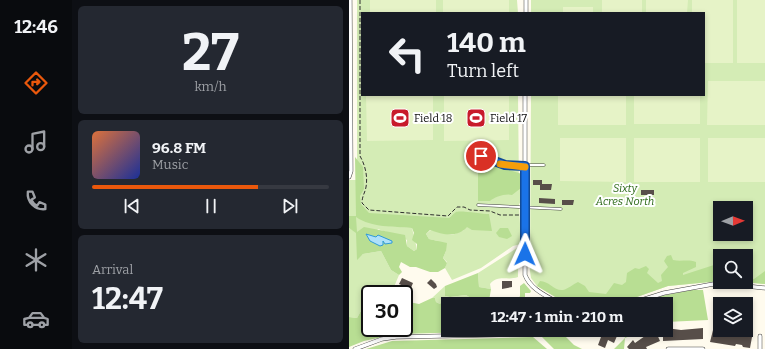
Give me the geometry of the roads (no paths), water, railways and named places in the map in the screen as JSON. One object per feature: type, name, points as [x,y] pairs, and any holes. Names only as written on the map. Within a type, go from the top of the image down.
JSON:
[{"type":"street","points":[[349,177],[351,171],[350,0]]},
{"type":"street","points":[[526,0],[526,12]]},
{"type":"street","points":[[525,96],[525,264],[528,282],[533,288],[548,297]]},
{"type":"street","points":[[651,297],[664,293],[719,283],[765,288]]},
{"type":"street","points":[[355,349],[382,339],[396,337],[441,336]]},
{"type":"street","points":[[760,336],[760,349]]},
{"type":"street","points":[[668,349],[703,349]]},
{"type":"lane","points":[[481,156],[505,165],[544,165]]},
{"type":"lane","points":[[478,205],[561,209]]},
{"type":"water","points":[[366,234],[376,237],[378,235],[392,241],[392,243],[385,244],[383,241],[383,245],[380,246],[370,241]]},
{"type":"place","name":"Field 18","points":[[400,118]]},
{"type":"place","name":"Field 17","points":[[476,118]]},
{"type":"park label","name":"Sixty Acres North","points":[[625,194]]}]
